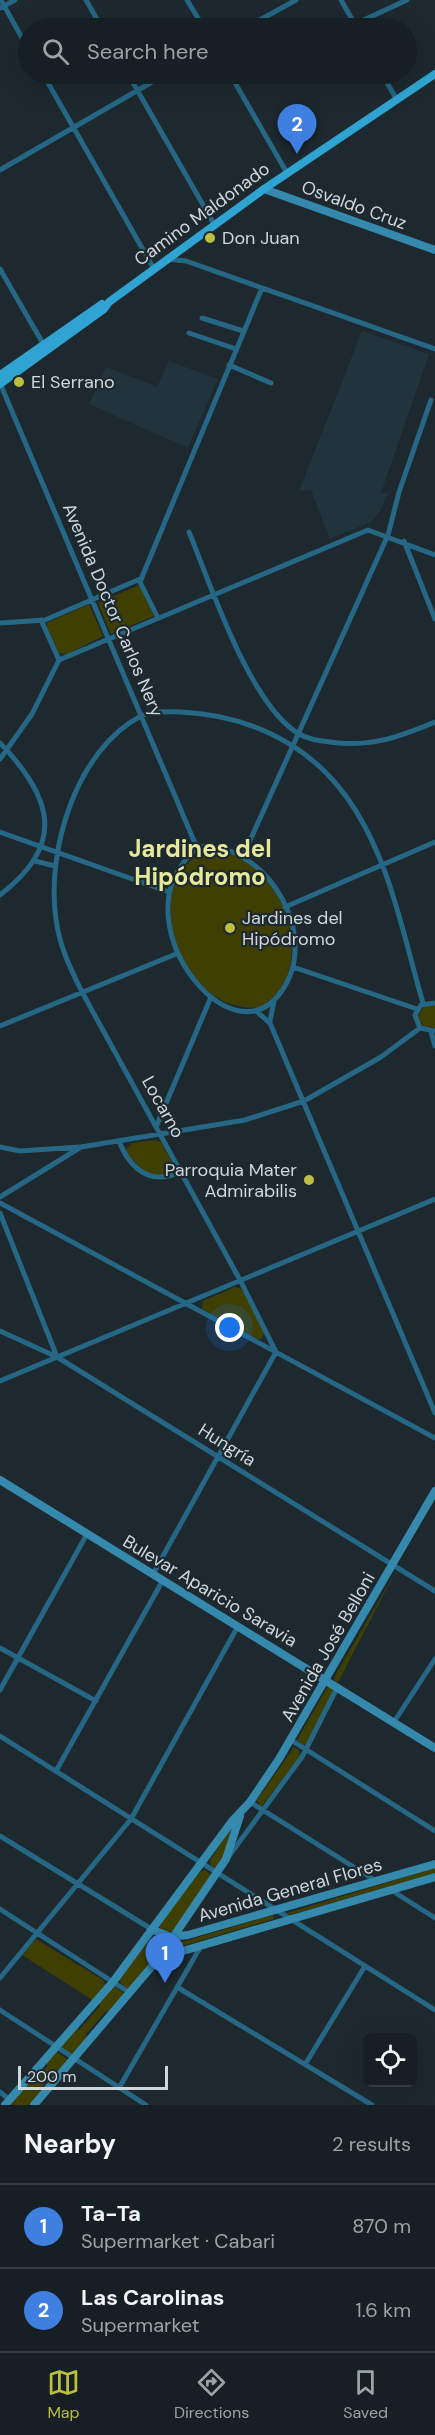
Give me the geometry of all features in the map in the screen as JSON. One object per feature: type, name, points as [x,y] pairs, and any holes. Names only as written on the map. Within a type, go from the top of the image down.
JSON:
[{"type":"main road","name":"Camino Maldonado","points":[[0,384],[104,309],[108,302],[214,224],[435,74]]},
{"type":"main road","name":"Osvaldo Cruz","points":[[264,189],[435,250]]},
{"type":"main road","name":"Camino Maldonado","points":[[0,375],[46,349]]},
{"type":"main road","name":"Bulevar Aparicio Saravia","points":[[0,1480],[338,1686],[435,1748]]},
{"type":"main road","name":"Avenida José Belloni","points":[[8,2102],[113,1982],[250,1802],[291,1740],[435,1491]]},
{"type":"main road","name":"Avenida José Belloni","points":[[34,2105],[159,1958],[171,1937],[227,1858],[241,1814]]},
{"type":"main road","name":"Avenida General Flores","points":[[171,1937],[435,1864]]},
{"type":"main road","name":"Avenida General Flores","points":[[159,1958],[435,1877]]},
{"type":"main road","points":[[153,1930],[171,1937]]},
{"type":"street","points":[[15,0],[2,5],[18,32]]},
{"type":"street","points":[[86,0],[96,18]]},
{"type":"street","points":[[188,0],[198,18]]},
{"type":"street","points":[[263,18],[296,0]]},
{"type":"street","points":[[341,0],[351,18]]},
{"type":"street","points":[[372,18],[407,0]]},
{"type":"street","points":[[49,84],[154,269]]},
{"type":"street","points":[[134,84],[214,224]]},
{"type":"street","points":[[0,170],[148,84]]},
{"type":"street","points":[[236,84],[287,173]]},
{"type":"street","points":[[388,84],[397,100]]},
{"type":"street","points":[[184,246],[182,253],[186,261]]},
{"type":"street","points":[[167,259],[186,261],[435,349]]},
{"type":"street","points":[[0,269],[46,349]]},
{"type":"street","points":[[158,618],[140,582],[262,288]]},
{"type":"street","points":[[202,318],[243,331]]},
{"type":"street","points":[[189,333],[236,349]]},
{"type":"street","points":[[229,365],[271,383]]},
{"type":"street","name":"Avenida Doctor Carlos Nery","points":[[0,384],[197,848]]},
{"type":"street","points":[[243,856],[388,535],[399,492],[431,400]]},
{"type":"street","points":[[0,759],[8,751],[32,714],[59,660],[372,529],[435,555]]},
{"type":"street","points":[[189,532],[243,662],[257,688],[298,734],[325,742],[367,745],[398,737],[435,722]]},
{"type":"street","points":[[404,541],[435,619]]},
{"type":"street","points":[[0,623],[41,620],[93,600],[142,577]]},
{"type":"street","points":[[41,620],[59,660]]},
{"type":"street","points":[[141,715],[163,711],[223,716],[261,729],[294,745],[317,764],[345,794],[362,823],[380,865],[423,1003]]},
{"type":"street","name":"Locarno","points":[[141,715],[104,748],[76,789],[61,832],[55,866],[53,892],[58,932],[64,954],[82,992],[182,1172],[276,1352]]},
{"type":"street","points":[[0,743],[22,765],[40,795],[46,828],[42,846],[35,861],[0,895]]},
{"type":"street","points":[[46,828],[61,832]]},
{"type":"street","points":[[0,832],[169,892]]},
{"type":"street","points":[[285,907],[435,842]]},
{"type":"street","points":[[270,1023],[270,1014],[276,999],[293,967],[293,933],[285,907],[266,875],[243,856],[217,846],[197,848],[181,866],[169,892],[167,914],[176,954],[192,978],[211,997],[236,1009],[264,1008],[276,999]]},
{"type":"street","points":[[35,861],[55,866]]},
{"type":"street","points":[[0,1026],[176,954]]},
{"type":"street","points":[[293,967],[417,1009]]},
{"type":"street","points":[[156,1127],[211,997]]},
{"type":"street","points":[[435,1003],[423,1003],[417,1009],[415,1019],[420,1028],[433,1031],[435,1046]]},
{"type":"street","points":[[255,1010],[264,1015],[270,1023],[360,1231],[435,1413]]},
{"type":"street","points":[[0,1147],[20,1151],[81,1147],[162,1136],[245,1120],[304,1101],[381,1057],[420,1028]]},
{"type":"street","points":[[119,1141],[129,1162],[144,1174],[163,1178],[182,1172]]},
{"type":"street","points":[[0,1197],[81,1147]]},
{"type":"street","points":[[0,1381],[435,1199]]},
{"type":"street","points":[[0,1203],[435,1438]]},
{"type":"street","points":[[0,1213],[57,1357]]},
{"type":"street","name":"Hungría","points":[[0,1330],[57,1357],[435,1591]]},
{"type":"street","points":[[153,1574],[276,1352]]},
{"type":"street","points":[[0,1689],[87,1534]]},
{"type":"street","points":[[56,1771],[163,1580]]},
{"type":"street","points":[[0,1978],[131,1819],[238,1626]]},
{"type":"street","points":[[0,1648],[96,1701]]},
{"type":"street","points":[[394,1722],[435,1659]]},
{"type":"street","name":"Avenida José Belloni","points":[[227,1858],[306,1749],[338,1686]]},
{"type":"street","points":[[0,1736],[200,1865],[435,2010]]},
{"type":"street","points":[[291,1740],[435,1831]]},
{"type":"street","points":[[250,1802],[376,1881]]},
{"type":"street","points":[[0,1836],[153,1930]]},
{"type":"street","points":[[390,1889],[435,1918]]},
{"type":"street","points":[[0,1909],[130,1994]]},
{"type":"street","points":[[119,2088],[202,1944]]},
{"type":"street","points":[[306,2063],[365,1965]]},
{"type":"street","points":[[177,1987],[372,2105]]},
{"type":"street","points":[[0,2010],[74,2060],[147,2105]]},
{"type":"street","points":[[0,2092],[8,2102]]},
{"type":"shaded area","points":[[362,331],[429,354],[381,493],[388,493],[381,510],[371,522],[330,539],[311,490],[299,491]]},
{"type":"shaded area","points":[[169,361],[218,379],[188,448],[89,404],[106,367],[157,387]]},
{"type":"shaded area","points":[[139,585],[154,616],[111,634],[98,603]]},
{"type":"shaded area","points":[[89,604],[103,636],[68,654],[59,653],[47,623]]},
{"type":"shaded area","name":"Jardines del Hipódromo","points":[[219,851],[239,858],[256,870],[270,885],[281,903],[288,922],[292,943],[290,964],[284,984],[262,1007],[230,1004],[204,988],[185,964],[174,935],[171,905],[176,879],[192,860]]},
{"type":"shaded area","points":[[435,1006],[435,1028],[423,1026],[418,1016],[424,1007]]},
{"type":"shaded area","points":[[155,1140],[161,1142],[174,1166],[173,1171],[166,1175],[152,1175],[146,1172],[125,1151],[132,1143]]},
{"type":"shaded area","points":[[235,1287],[242,1289],[265,1329],[262,1339],[257,1339],[202,1309],[203,1301]]},
{"type":"shaded area","points":[[395,1573],[336,1682],[334,1680],[336,1674]]},
{"type":"shaded area","points":[[328,1686],[334,1689],[307,1744],[303,1745],[297,1740]]},
{"type":"shaded area","points":[[294,1747],[299,1750],[300,1757],[261,1807],[257,1800]]},
{"type":"shaded area","points":[[238,1818],[230,1833],[228,1851],[217,1868],[211,1866],[210,1860]]},
{"type":"shaded area","points":[[435,1868],[435,1873],[290,1915],[287,1913]]},
{"type":"shaded area","points":[[205,1870],[210,1874],[210,1878],[172,1932],[161,1929],[159,1926],[200,1872]]},
{"type":"shaded area","points":[[273,1915],[274,1919],[169,1950],[173,1941],[185,1941]]},
{"type":"shaded area","points":[[152,1938],[162,1938],[165,1943],[146,1971],[128,1989],[120,1983],[119,1977]]},
{"type":"shaded area","points":[[36,1939],[103,1980],[106,1986],[94,2001],[22,1955]]},
{"type":"shaded area","points":[[114,1986],[125,1994],[109,2014],[107,2010],[86,2034],[87,2040],[74,2055],[62,2048],[61,2045],[77,2026],[79,2030],[100,2006],[98,2002]]},
{"type":"shaded area","points":[[57,2052],[68,2060],[58,2074],[58,2069],[40,2089],[41,2094],[31,2105],[9,2105],[34,2075],[35,2080],[47,2066],[47,2060]]},
{"type":"place","name":"Las Carolinas","points":[[297,154]]},
{"type":"place","name":"Don Juan","points":[[210,238]]},
{"type":"place","name":"El Serrano","points":[[19,382]]},
{"type":"place","name":"Jardines del Hipódromo","points":[[230,928]]},
{"type":"place","name":"Parroquia Mater Admirabilis","points":[[309,1180]]},
{"type":"place","name":"Ta-Ta","points":[[165,1983]]},
{"type":"district","name":"Jardines del Hipódromo","points":[[200,862]]}]
